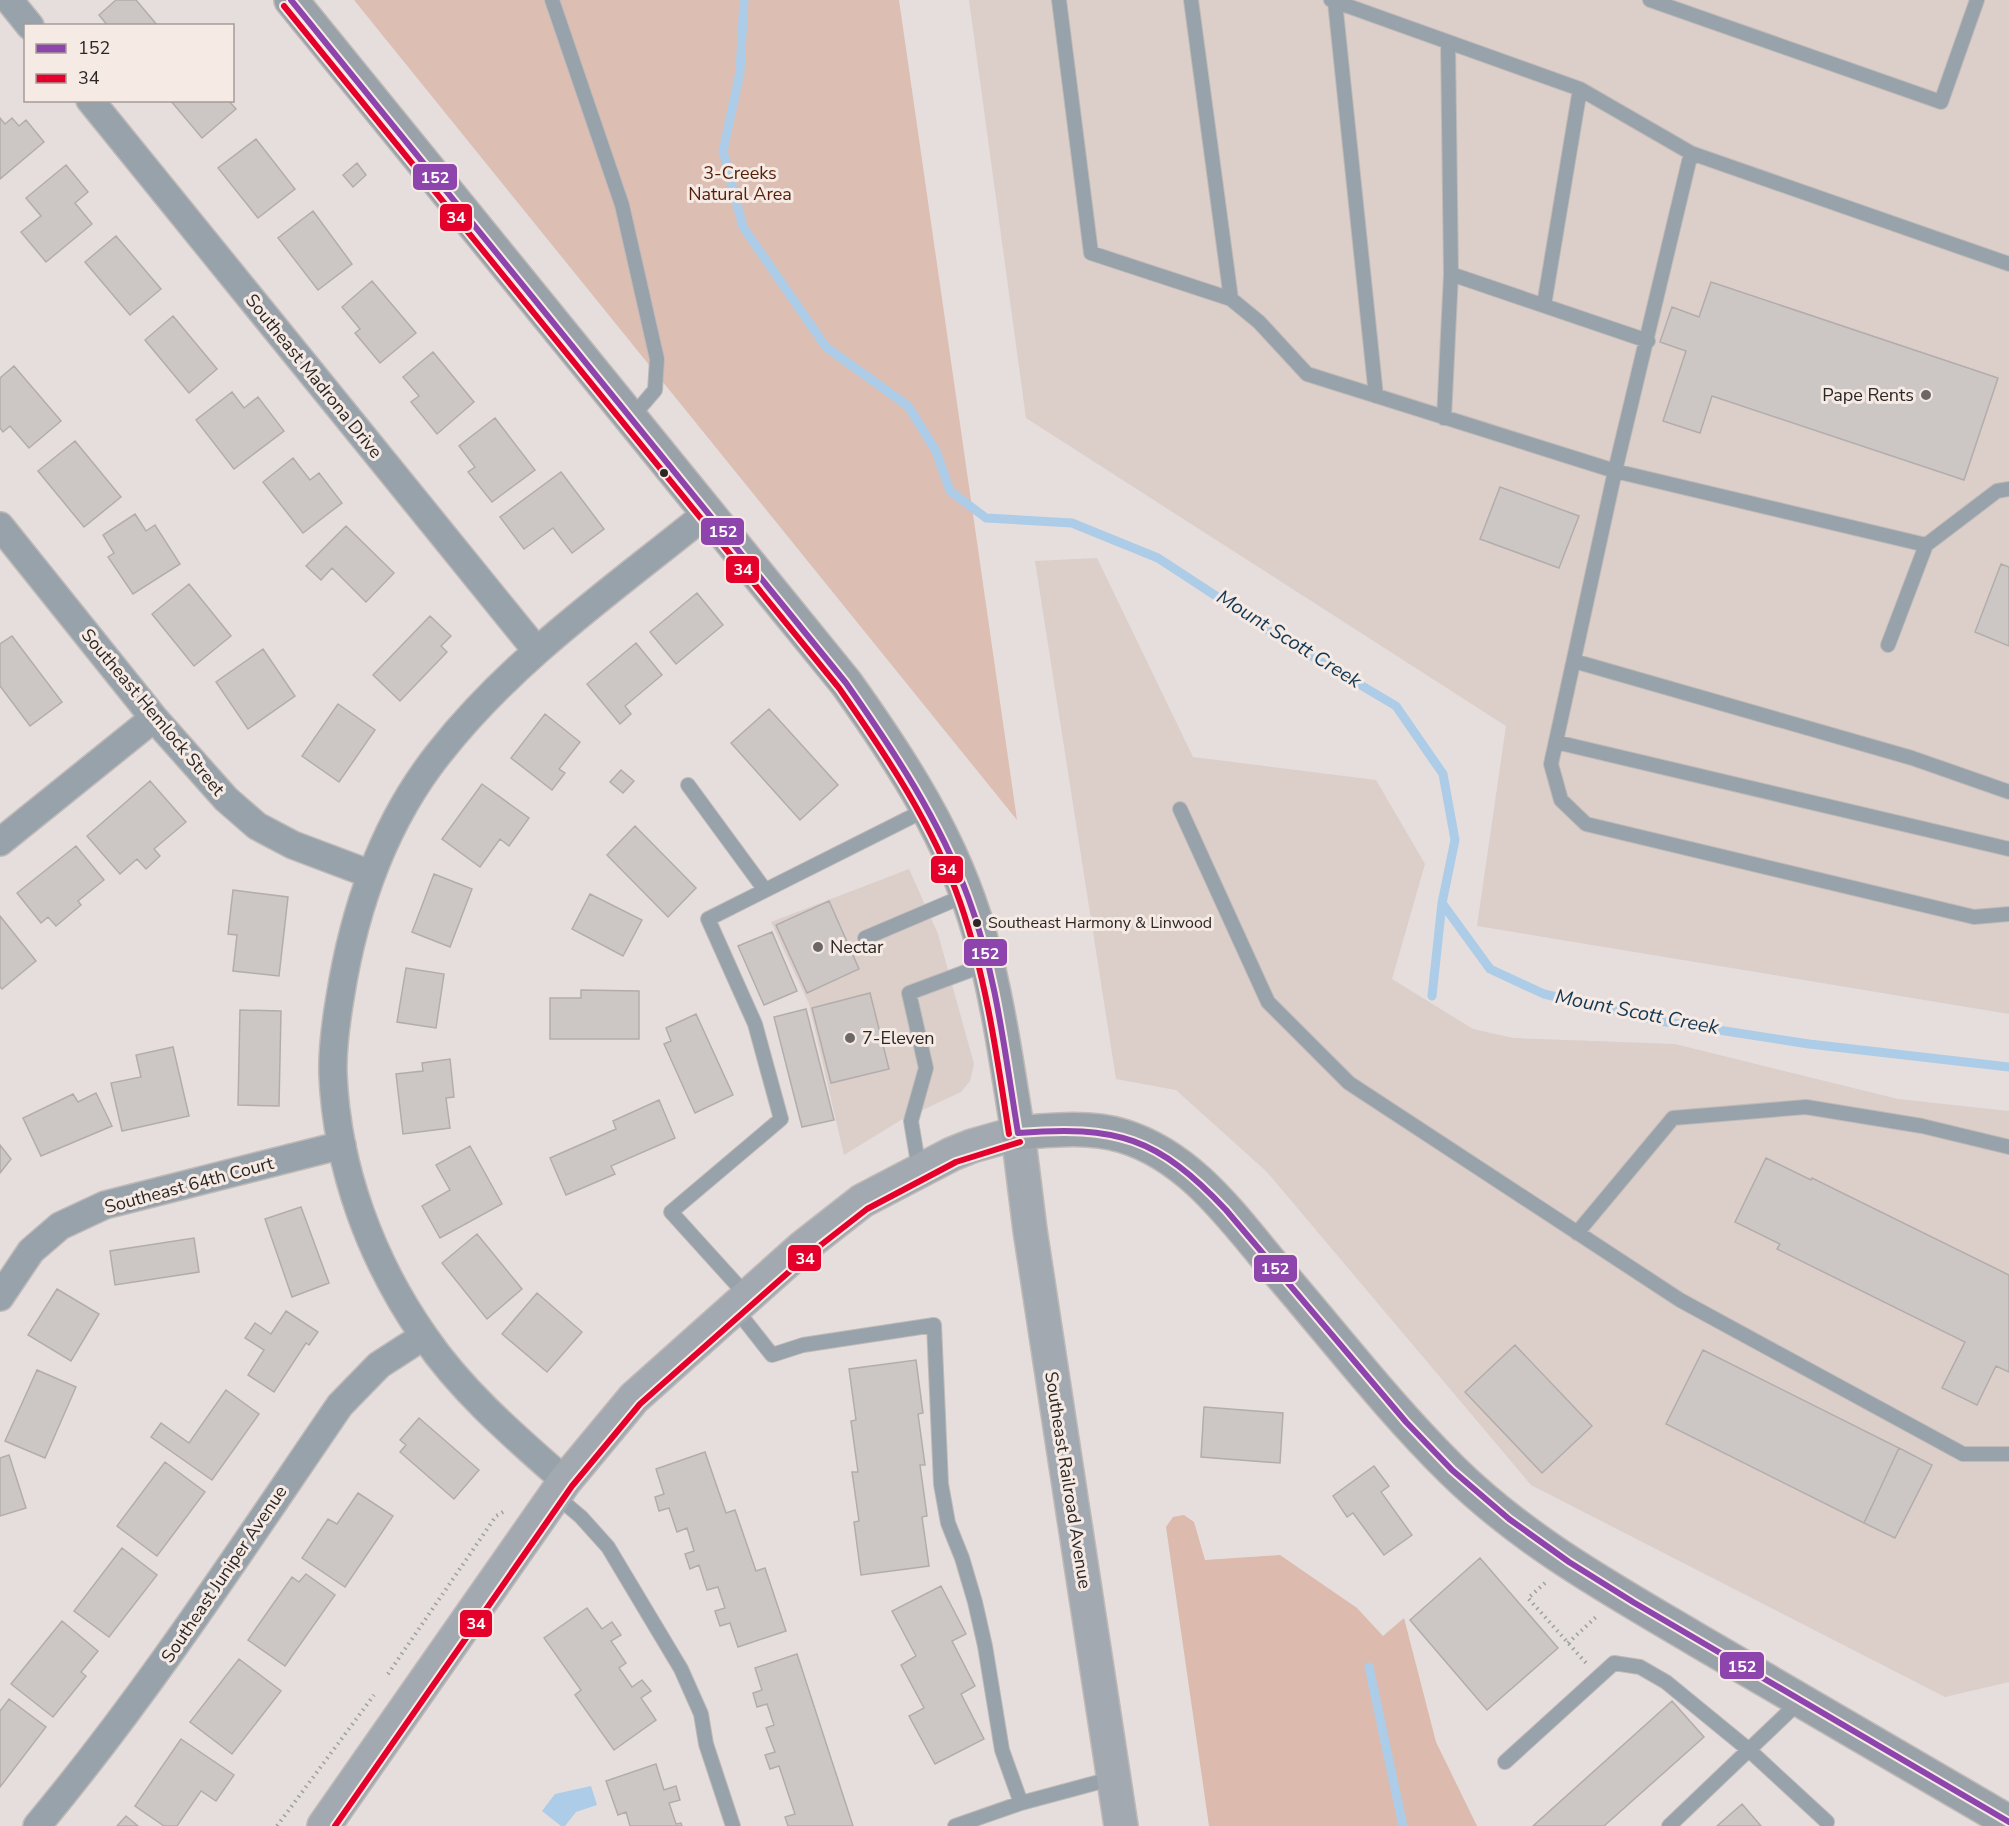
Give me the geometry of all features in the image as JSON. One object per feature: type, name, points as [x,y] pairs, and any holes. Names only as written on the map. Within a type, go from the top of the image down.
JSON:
[{"type":"main road","points":[[291,0],[846,684],[889,745],[942,837],[966,895],[997,1001],[1018,1133]]},
{"type":"main road","points":[[324,1826],[380,1749],[560,1488],[634,1398],[831,1224],[862,1201],[918,1169],[972,1146],[1018,1133],[1064,1130],[1107,1132],[1142,1143],[1183,1166],[1231,1215],[1421,1439],[1489,1504],[1523,1532],[1597,1581],[2009,1822]]},
{"type":"main road","name":"Southeast Railroad Avenue","points":[[1018,1133],[1030,1230],[1121,1826]]},
{"type":"street","points":[[9,0],[28,24]]},
{"type":"street","name":"Southeast Madrona Drive","points":[[92,102],[537,651]]},
{"type":"street","points":[[560,1488],[484,1407],[424,1336],[395,1290],[372,1242],[353,1193],[342,1145],[332,1072],[337,1013],[348,944],[370,874],[401,811],[440,752],[537,651],[706,514]]},
{"type":"street","name":"Southeast Hemlock Street","points":[[0,526],[154,718],[226,799],[257,826],[293,845],[370,874]]},
{"type":"street","points":[[0,842],[154,718]]},
{"type":"street","name":"Southeast 64th Court","points":[[0,1297],[31,1251],[60,1226],[105,1205],[342,1145]]},
{"type":"street","name":"Southeast Juniper Avenue","points":[[37,1826],[95,1756],[148,1686],[340,1404],[379,1365],[424,1336]]},
{"type":"lane","points":[[552,0],[622,205],[657,359],[656,390],[630,419]]},
{"type":"lane","points":[[1059,0],[1090,253],[1231,298],[1259,322],[1307,374],[1615,471],[1926,545]]},
{"type":"lane","points":[[1191,0],[1231,298]]},
{"type":"lane","points":[[1650,0],[1941,102],[1977,0]]},
{"type":"lane","points":[[1377,396],[1333,1],[1580,89],[1691,153],[2009,264]]},
{"type":"lane","points":[[1444,418],[1451,274],[1448,42]]},
{"type":"lane","points":[[1544,305],[1580,89]]},
{"type":"lane","points":[[1691,153],[1615,471],[1551,764],[1561,800],[1586,824],[1974,917],[2009,914]]},
{"type":"lane","points":[[1451,274],[1648,340]]},
{"type":"lane","points":[[1888,645],[1926,545],[1997,491],[2009,489]]},
{"type":"lane","points":[[1574,661],[1912,758],[2009,792]]},
{"type":"lane","points":[[1556,742],[2009,849]]},
{"type":"lane","points":[[688,785],[765,890]]},
{"type":"lane","points":[[927,809],[708,919],[755,1024],[781,1119],[671,1212],[742,1302],[772,1354],[803,1345],[934,1325],[941,1484],[948,1523],[962,1558],[975,1602],[986,1646],[1002,1750],[1021,1803]]},
{"type":"lane","points":[[1180,809],[1268,1002],[1349,1083],[1680,1300],[1963,1454],[2009,1454]]},
{"type":"lane","points":[[865,938],[966,895]]},
{"type":"lane","points":[[918,1169],[911,1121],[926,1068],[909,993],[987,964]]},
{"type":"lane","points":[[1577,1233],[1673,1118],[1806,1107],[1922,1126],[2009,1147]]},
{"type":"lane","points":[[560,1488],[581,1517],[608,1547],[681,1669],[701,1714],[706,1744],[734,1826]]},
{"type":"lane","points":[[1505,1762],[1614,1663],[1640,1667],[1666,1682],[1749,1750],[1827,1822]]},
{"type":"lane","points":[[1669,1826],[1800,1701]]},
{"type":"lane","points":[[955,1826],[1021,1803],[1114,1778]]},
{"type":"path","points":[[1549,1580],[1528,1598],[1599,1677]]},
{"type":"path","points":[[1568,1642],[1600,1614]]},
{"type":"shaded area","points":[[969,0],[2009,0],[2009,1014],[1477,926],[1506,726],[1026,418]]},
{"type":"shaded area","points":[[1097,558],[1193,757],[1376,780],[1425,864],[1392,979],[1473,1029],[1513,1038],[1675,1044],[1898,1099],[2009,1111],[2009,1682],[1945,1697],[1531,1485],[1267,1172],[1176,1090],[1116,1079],[1035,561]]},
{"type":"shaded area","points":[[909,869],[938,934],[974,1064],[970,1081],[961,1092],[901,1120],[844,1155],[809,1004],[771,922]]},
{"type":"shaded area","points":[[1184,1515],[1194,1522],[1205,1560],[1280,1555],[1357,1608],[1383,1636],[1404,1618],[1436,1742],[1477,1826],[1209,1826],[1166,1527],[1173,1517]]},
{"type":"green space","name":"3-Creeks Natural Area","points":[[354,0],[899,0],[1017,820]]},
{"type":"water","points":[[591,1786],[597,1805],[576,1812],[565,1826],[561,1826],[542,1811],[555,1794]]},
{"type":"building","points":[[116,0],[136,0],[156,24],[106,24],[99,15]]},
{"type":"building","points":[[172,102],[230,102],[236,109],[202,138]]},
{"type":"building","points":[[0,118],[5,124],[12,118],[19,126],[26,120],[44,142],[0,179]]},
{"type":"building","points":[[256,139],[295,189],[258,218],[218,168]]},
{"type":"building","points":[[357,163],[366,175],[353,187],[343,175]]},
{"type":"building","points":[[66,165],[88,192],[75,203],[92,224],[46,262],[21,232],[41,216],[26,198]]},
{"type":"building","points":[[313,211],[352,264],[318,290],[278,238]]},
{"type":"building","points":[[116,236],[161,289],[130,315],[85,262]]},
{"type":"building","points":[[372,281],[416,333],[380,363],[355,333],[360,329],[342,307]]},
{"type":"building","points":[[1711,282],[1998,378],[1964,480],[1712,396],[1700,433],[1663,421],[1686,351],[1660,342],[1672,307],[1699,317]]},
{"type":"building","points":[[173,316],[217,369],[189,393],[145,340]]},
{"type":"building","points":[[433,352],[474,402],[437,434],[411,402],[419,396],[403,377]]},
{"type":"building","points":[[14,366],[61,421],[29,448],[10,426],[3,432],[0,428],[0,378]]},
{"type":"building","points":[[232,392],[244,408],[258,397],[284,431],[234,469],[196,420]]},
{"type":"building","points":[[495,418],[535,470],[492,502],[468,472],[475,467],[459,446]]},
{"type":"building","points":[[75,441],[121,497],[84,527],[38,471]]},
{"type":"building","points":[[293,458],[310,480],[319,473],[342,503],[303,533],[263,482]]},
{"type":"building","points":[[561,472],[604,529],[572,553],[553,528],[524,549],[500,517]]},
{"type":"building","points":[[1500,487],[1579,516],[1559,568],[1480,539]]},
{"type":"building","points":[[135,514],[146,531],[155,525],[180,564],[133,594],[108,557],[114,553],[103,535]]},
{"type":"building","points":[[346,526],[394,573],[366,602],[332,568],[321,580],[306,566]]},
{"type":"building","points":[[2001,564],[2009,567],[2009,646],[1975,632]]},
{"type":"building","points":[[189,584],[231,636],[194,666],[152,614]]},
{"type":"building","points":[[697,593],[723,625],[676,664],[650,632]]},
{"type":"building","points":[[430,616],[451,636],[441,646],[447,652],[400,701],[373,675]]},
{"type":"building","points":[[12,636],[62,702],[30,726],[0,686],[0,644]]},
{"type":"building","points":[[636,643],[662,675],[625,706],[631,714],[620,724],[587,684]]},
{"type":"building","points":[[263,649],[295,696],[248,729],[216,682]]},
{"type":"building","points":[[338,704],[375,730],[339,782],[302,756]]},
{"type":"building","points":[[769,709],[838,785],[800,820],[731,743]]},
{"type":"building","points":[[545,714],[580,742],[559,769],[565,773],[552,790],[511,758]]},
{"type":"building","points":[[621,770],[634,781],[623,793],[610,782]]},
{"type":"building","points":[[150,781],[186,822],[154,849],[160,856],[146,869],[137,859],[120,874],[87,836]]},
{"type":"building","points":[[482,784],[529,818],[509,846],[500,839],[480,867],[442,839]]},
{"type":"building","points":[[635,826],[696,888],[668,917],[607,855]]},
{"type":"building","points":[[76,846],[104,880],[78,901],[81,905],[56,926],[48,917],[41,923],[17,893]]},
{"type":"building","points":[[434,874],[472,889],[450,947],[412,932]]},
{"type":"building","points":[[233,890],[288,897],[279,976],[233,971],[237,935],[228,934]]},
{"type":"building","points":[[590,894],[642,920],[623,956],[572,929]]},
{"type":"building","name":"Nectar","points":[[829,901],[859,969],[807,993],[776,925]]},
{"type":"building","points":[[0,916],[36,961],[2,989],[0,987]]},
{"type":"building","points":[[772,932],[797,991],[764,1005],[738,946]]},
{"type":"building","points":[[406,968],[444,974],[436,1028],[397,1022]]},
{"type":"building","points":[[581,990],[639,991],[639,1039],[550,1039],[550,998],[581,998]]},
{"type":"building","name":"7-Eleven","points":[[870,993],[889,1069],[831,1083],[812,1008]]},
{"type":"building","points":[[806,1009],[834,1120],[802,1127],[774,1017]]},
{"type":"building","points":[[240,1010],[281,1011],[279,1106],[238,1105]]},
{"type":"building","points":[[696,1014],[733,1095],[695,1113],[664,1044],[671,1041],[666,1028]]},
{"type":"building","points":[[173,1047],[189,1116],[122,1131],[111,1083],[141,1077],[136,1055]]},
{"type":"building","points":[[450,1059],[454,1097],[446,1098],[450,1128],[403,1134],[396,1074],[423,1071],[422,1063]]},
{"type":"building","points":[[96,1093],[112,1126],[41,1156],[23,1118],[73,1094],[78,1102]]},
{"type":"building","points":[[659,1100],[675,1138],[611,1166],[615,1174],[566,1195],[550,1158],[616,1129],[613,1121]]},
{"type":"building","points":[[0,1145],[11,1159],[0,1173]]},
{"type":"building","points":[[470,1146],[502,1204],[440,1238],[422,1206],[450,1190],[436,1165]]},
{"type":"building","points":[[1766,1158],[1811,1180],[1812,1178],[2009,1275],[2009,1372],[1996,1366],[1977,1405],[1942,1388],[1965,1342],[1777,1249],[1780,1244],[1735,1222]]},
{"type":"building","points":[[301,1207],[329,1283],[292,1297],[265,1219]]},
{"type":"building","points":[[477,1234],[522,1289],[487,1319],[442,1263]]},
{"type":"building","points":[[194,1238],[199,1272],[115,1285],[110,1251]]},
{"type":"building","points":[[57,1289],[99,1314],[71,1361],[28,1335]]},
{"type":"building","points":[[537,1293],[582,1332],[547,1372],[502,1334]]},
{"type":"building","points":[[286,1311],[318,1332],[309,1345],[306,1343],[274,1392],[248,1375],[264,1350],[245,1338],[255,1323],[271,1334]]},
{"type":"building","points":[[1515,1345],[1592,1426],[1542,1473],[1465,1392]]},
{"type":"building","points":[[1703,1350],[1899,1448],[1864,1523],[1666,1424]]},
{"type":"building","points":[[916,1360],[923,1413],[918,1414],[925,1465],[920,1465],[927,1516],[922,1517],[929,1566],[861,1575],[854,1522],[859,1521],[852,1472],[858,1472],[851,1421],[856,1420],[849,1369]]},
{"type":"building","points":[[37,1370],[76,1387],[45,1458],[5,1441]]},
{"type":"building","points":[[226,1390],[259,1414],[212,1480],[151,1437],[161,1423],[189,1443]]},
{"type":"building","points":[[1204,1407],[1283,1413],[1280,1463],[1201,1457]]},
{"type":"building","points":[[419,1418],[479,1470],[454,1499],[400,1452],[406,1445],[400,1440]]},
{"type":"building","points":[[1899,1448],[1932,1465],[1895,1538],[1864,1523]]},
{"type":"building","points":[[705,1452],[726,1513],[735,1510],[756,1571],[765,1568],[786,1631],[738,1647],[730,1623],[720,1626],[715,1611],[725,1608],[718,1587],[707,1590],[699,1565],[690,1569],[685,1554],[694,1551],[687,1528],[677,1532],[669,1508],[659,1511],[655,1497],[664,1494],[656,1469]]},
{"type":"building","points":[[9,1455],[26,1508],[0,1516],[0,1458]]},
{"type":"building","points":[[165,1462],[205,1492],[157,1556],[117,1526]]},
{"type":"building","points":[[1374,1466],[1389,1486],[1381,1492],[1412,1535],[1384,1555],[1353,1513],[1347,1517],[1333,1496]]},
{"type":"building","points":[[358,1493],[393,1516],[345,1587],[302,1558],[328,1519],[337,1524]]},
{"type":"building","points":[[122,1548],[157,1575],[109,1637],[74,1611]]},
{"type":"building","points":[[1480,1558],[1558,1648],[1487,1710],[1410,1620]]},
{"type":"building","points":[[306,1574],[335,1595],[285,1666],[248,1640],[292,1577],[299,1582]]},
{"type":"building","points":[[941,1586],[966,1634],[952,1641],[975,1686],[961,1694],[984,1739],[935,1764],[909,1716],[924,1708],[901,1665],[916,1656],[892,1611]]},
{"type":"building","points":[[587,1608],[602,1629],[612,1622],[621,1635],[611,1641],[626,1663],[619,1668],[632,1687],[642,1680],[651,1691],[641,1698],[656,1720],[614,1750],[575,1695],[581,1690],[544,1638]]},
{"type":"building","points":[[62,1621],[98,1651],[81,1672],[86,1676],[53,1717],[11,1684]]},
{"type":"building","points":[[797,1654],[853,1826],[788,1826],[785,1817],[795,1814],[779,1766],[770,1769],[765,1755],[775,1752],[766,1728],[774,1725],[767,1704],[757,1707],[753,1693],[762,1690],[755,1668]]},
{"type":"building","points":[[239,1659],[281,1691],[232,1754],[190,1722]]},
{"type":"building","points":[[9,1699],[46,1727],[0,1787],[0,1711]]},
{"type":"building","points":[[1672,1701],[1704,1737],[1604,1826],[1533,1826]]},
{"type":"building","points":[[181,1739],[234,1775],[216,1801],[201,1791],[177,1826],[164,1826],[135,1806]]},
{"type":"building","points":[[656,1764],[664,1790],[676,1786],[680,1800],[669,1803],[676,1824],[681,1823],[682,1826],[630,1826],[626,1812],[618,1815],[606,1781]]},
{"type":"building","points":[[1742,1804],[1761,1826],[1717,1826]]},
{"type":"building","points":[[126,1816],[138,1826],[117,1826]]},
{"type":"waterway","name":"Mount Scott Creek","points":[[744,0],[740,72],[723,151],[743,227],[826,347],[908,406],[936,451],[950,491],[986,518],[1072,523],[1158,558],[1268,630],[1396,706],[1443,774],[1455,840],[1442,903],[1432,996]]},
{"type":"waterway","name":"Mount Scott Creek","points":[[1442,903],[1490,969],[1544,994],[1660,1021],[1809,1044],[2009,1067]]},
{"type":"waterway","points":[[1369,1667],[1403,1826]]},
{"type":"transit line","name":"152","points":[[291,0],[846,683],[898,760],[943,840],[978,925],[999,1014],[1018,1133]]},
{"type":"transit line","name":"34","points":[[284,6],[839,688],[891,765],[922,818],[949,873],[969,930],[990,1017],[1009,1134]]},
{"type":"transit line","name":"152","points":[[1018,1133],[1082,1131],[1109,1135],[1133,1141],[1156,1151],[1179,1166],[1202,1185],[1226,1210],[1406,1422],[1452,1470],[1509,1519],[1569,1562],[1633,1602],[2009,1822]]},
{"type":"transit line","name":"34","points":[[335,1826],[572,1486],[640,1404],[808,1255],[867,1209],[956,1162],[1020,1142]]},
{"type":"place","name":"Pape Rents","points":[[1926,395]]},
{"type":"place","name":"Southeast Harmony & Linwood","points":[[977,923]]},
{"type":"place","name":"Nectar","points":[[818,947]]},
{"type":"place","name":"7-Eleven","points":[[850,1038]]}]
